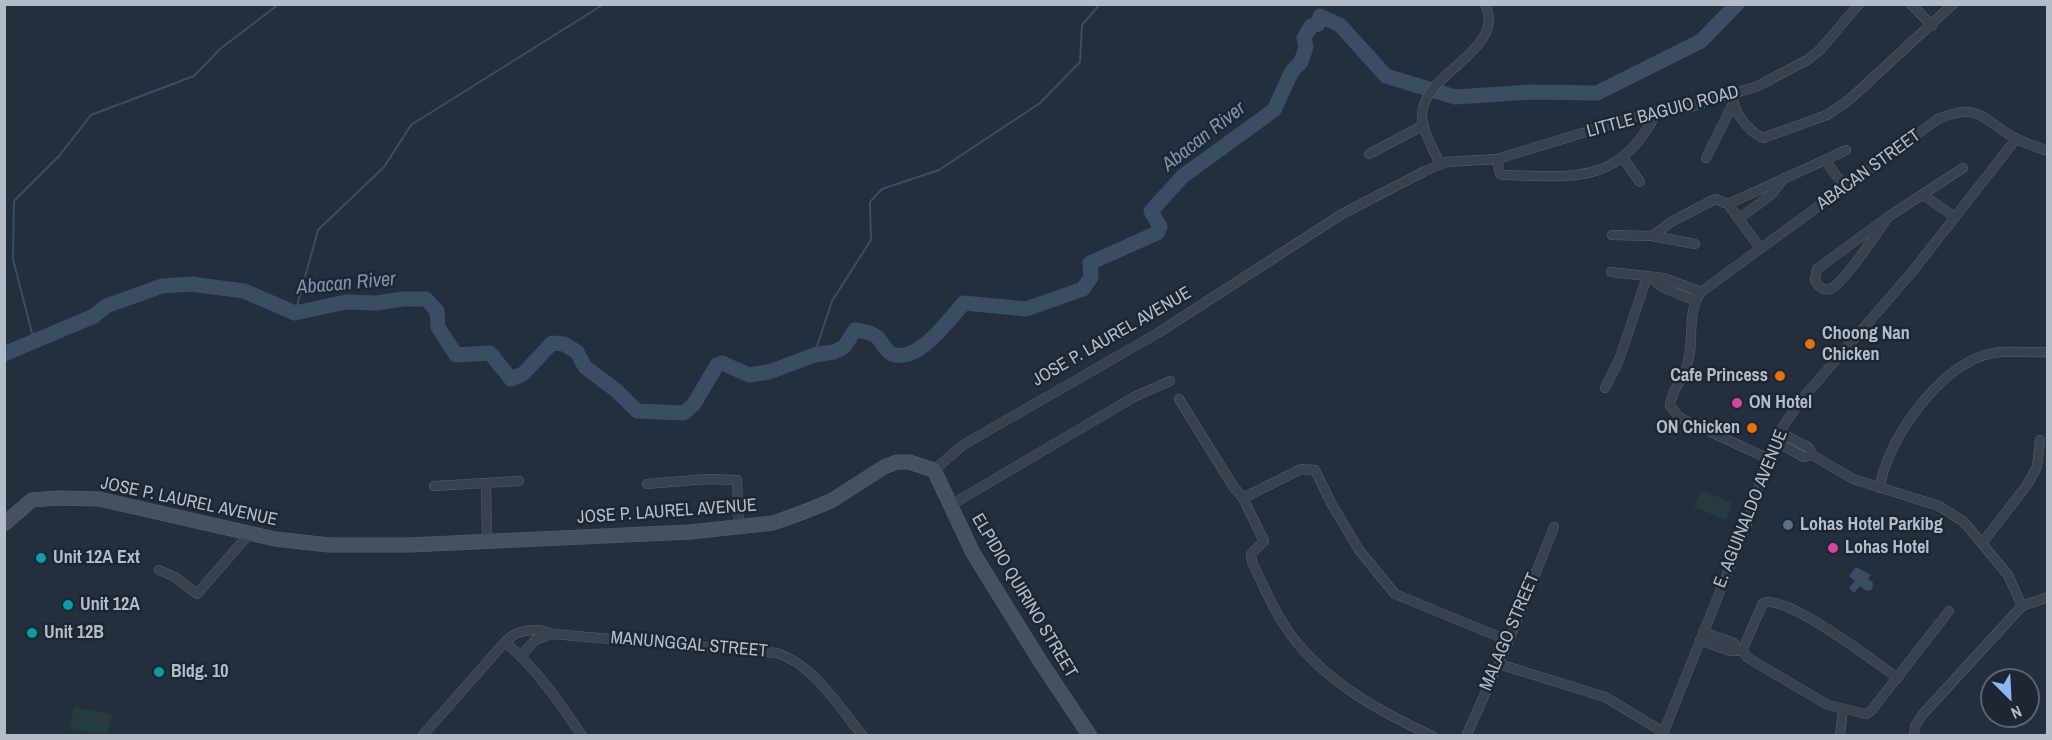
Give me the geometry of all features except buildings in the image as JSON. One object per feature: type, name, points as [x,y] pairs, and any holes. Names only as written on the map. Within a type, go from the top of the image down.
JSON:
[{"type":"street","points":[[1440,164],[1424,125],[1422,112],[1443,78],[1485,36],[1490,23],[1485,4]]},
{"type":"street","name":"LITTLE BAGUIO ROAD","points":[[1440,164],[1464,160],[1497,159],[1658,110],[1687,108],[1733,99],[1799,67],[1820,50],[1859,4]]},
{"type":"street","points":[[1911,4],[1932,26]]},
{"type":"street","points":[[1733,99],[1754,134],[1763,138],[1827,115],[1849,100],[1932,26],[1953,4]]},
{"type":"street","points":[[1706,158],[1733,99]]},
{"type":"street","points":[[1497,159],[1500,174],[1552,178],[1601,170],[1623,158],[1646,133],[1658,110]]},
{"type":"street","name":"ABACAN STREET","points":[[1767,458],[1680,418],[1670,406],[1671,396],[1687,367],[1695,301],[1701,292],[1938,119],[1956,112],[1976,112],[2016,139],[2048,151]]},
{"type":"street","points":[[1369,154],[1424,125]]},
{"type":"street","name":"E. AGUINALDO AVENUE","points":[[1662,734],[1749,519],[1767,458],[1777,437],[1802,399],[1874,318],[2016,139]]},
{"type":"street","points":[[1728,204],[1846,150]]},
{"type":"street","points":[[1623,158],[1640,182]]},
{"type":"street","points":[[1825,160],[1845,187]]},
{"type":"street","name":"JOSE P. LAUREL AVENUE","points":[[4,524],[36,498],[99,499],[275,539],[329,544],[488,541],[740,527],[773,523],[821,506],[884,467],[897,462],[909,462],[934,470],[963,446],[1167,327],[1327,223],[1440,164]]},
{"type":"street","points":[[1888,217],[1860,257],[1833,287],[1826,289],[1819,286],[1814,276],[1817,269],[1846,246],[1888,217],[1963,168]]},
{"type":"street","points":[[1738,219],[1771,195],[1784,178]]},
{"type":"street","points":[[1923,195],[1955,217]]},
{"type":"street","points":[[1652,236],[1708,200],[1715,199],[1728,204],[1760,248]]},
{"type":"street","points":[[1612,235],[1652,236],[1695,244]]},
{"type":"street","points":[[1846,246],[1860,257]]},
{"type":"street","points":[[1611,272],[1664,278],[1701,292]]},
{"type":"street","points":[[1649,277],[1662,287],[1695,301]]},
{"type":"street","points":[[1605,388],[1629,335],[1649,277]]},
{"type":"street","points":[[1880,488],[1882,475],[1897,440],[1931,392],[1955,372],[1992,353],[2048,352]]},
{"type":"street","points":[[951,505],[1134,397],[1170,381]]},
{"type":"street","points":[[1179,399],[1233,486],[1244,498],[1264,541],[1251,554],[1252,562],[1291,635],[1323,669],[1355,695],[1388,716],[1432,735]]},
{"type":"street","points":[[1777,437],[1809,448],[1812,455],[1853,479],[1939,506],[1964,522],[1983,542],[2008,575],[2022,606]]},
{"type":"street","points":[[1983,542],[2027,485],[2037,467],[2040,440]]},
{"type":"street","points":[[1244,498],[1301,469],[1316,470],[1330,503],[1359,550],[1395,594],[1509,641]]},
{"type":"street","name":"ELPIDIO QUIRINO STREET","points":[[934,470],[963,534],[990,580],[1090,735]]},
{"type":"street","points":[[647,484],[707,479],[737,480],[740,527]]},
{"type":"street","points":[[434,486],[519,481]]},
{"type":"street","points":[[486,483],[488,541]]},
{"type":"street","name":"MALAGO STREET","points":[[1466,735],[1509,641],[1554,527]]},
{"type":"street","points":[[159,570],[175,577],[197,594],[250,533]]},
{"type":"street","points":[[1914,735],[1915,726],[1923,714],[2022,606],[2048,597]]},
{"type":"street","points":[[1739,650],[1763,603],[1772,601],[1817,621],[1898,678]]},
{"type":"street","points":[[1701,636],[1734,643],[1748,658],[1814,698],[1843,709],[1866,714],[1898,678],[1949,611]]},
{"type":"street","name":"MANUNGGAL STREET","points":[[525,631],[540,630],[552,634],[743,649],[792,658],[822,687],[863,735]]},
{"type":"street","points":[[422,735],[505,642],[514,634],[525,631],[534,640],[521,656]]},
{"type":"street","name":"MANUNGGAL STREET","points":[[534,640],[552,634]]},
{"type":"street","points":[[505,642],[521,656],[560,703],[582,735]]},
{"type":"street","points":[[1498,664],[1605,696],[1662,734]]},
{"type":"street","points":[[1840,735],[1843,709]]},
{"type":"green space","points":[[1701,490],[1732,503],[1726,520],[1694,507]]},
{"type":"green space","points":[[74,707],[112,714],[108,735],[69,729]]},
{"type":"water","points":[[1856,567],[1871,575],[1868,578],[1873,583],[1872,590],[1867,591],[1860,586],[1854,593],[1849,588],[1855,581],[1849,576]]},
{"type":"waterway","points":[[34,341],[13,259],[14,201],[59,156],[91,115],[194,76],[220,49],[279,4]]},
{"type":"waterway","points":[[295,313],[318,230],[384,167],[411,125],[604,4]]},
{"type":"waterway","points":[[814,355],[832,301],[871,240],[870,202],[882,189],[939,170],[1040,103],[1080,62],[1082,25],[1100,4]]},
{"type":"waterway","name":"Abacan River","points":[[4,354],[94,316],[106,306],[162,286],[191,284],[244,291],[295,313],[346,302],[376,303],[426,299],[437,311],[438,327],[456,355],[490,353],[511,379],[523,374],[552,343],[564,344],[577,352],[585,367],[617,391],[637,411],[684,413],[694,404],[717,365],[722,363],[749,375],[769,372],[814,355],[834,352],[844,347],[855,330],[875,335],[889,352],[902,355],[912,352],[932,338],[964,303],[1026,309],[1083,289],[1091,277],[1090,263],[1157,233],[1160,227],[1151,211],[1183,176],[1274,110],[1292,71],[1301,62],[1306,47],[1304,38],[1311,26],[1318,24],[1320,16],[1340,25],[1386,76],[1455,97],[1532,92],[1597,93],[1701,41],[1737,4]]},
{"type":"place","name":"Choong Nan Chicken","points":[[1810,344]]},
{"type":"place","name":"Cafe Princess","points":[[1780,376]]},
{"type":"place","name":"ON Hotel","points":[[1737,403]]},
{"type":"place","name":"ON Chicken","points":[[1752,428]]},
{"type":"place","name":"Lohas Hotel Parkibg","points":[[1788,525]]},
{"type":"place","name":"Lohas Hotel","points":[[1833,548]]},
{"type":"place","name":"Unit 12A Ext","points":[[41,558]]},
{"type":"place","name":"Unit 12A","points":[[68,605]]},
{"type":"place","name":"Unit 12B","points":[[32,633]]},
{"type":"place","name":"Bldg. 10","points":[[159,672]]}]
